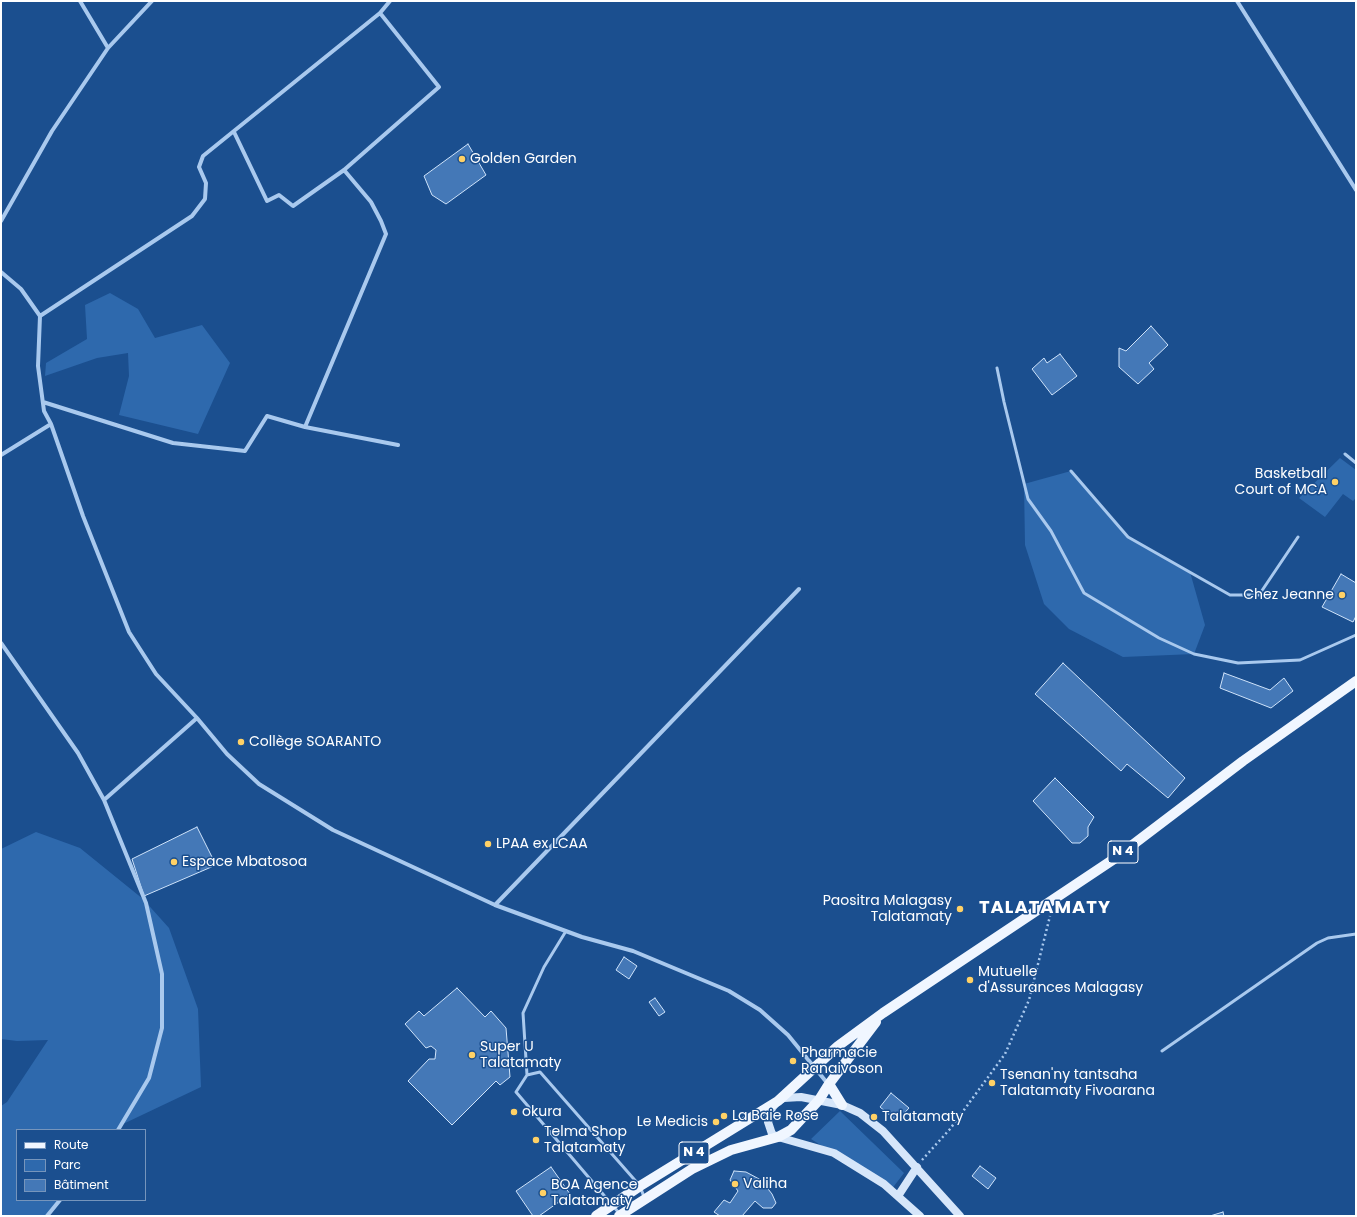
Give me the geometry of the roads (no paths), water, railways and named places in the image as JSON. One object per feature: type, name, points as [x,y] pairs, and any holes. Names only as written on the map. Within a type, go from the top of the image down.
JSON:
[{"type":"main road","name":"N 4","points":[[596,1216],[640,1186],[778,1101],[814,1066],[883,1013],[1114,859],[1243,761],[1356,682]]},
{"type":"main road","name":"N 4","points":[[620,1216],[692,1169],[731,1150],[778,1137],[791,1130],[819,1100],[829,1084],[883,1013]]},
{"type":"main road","points":[[829,1084],[842,1105]]},
{"type":"main road","points":[[920,1216],[884,1184],[834,1153],[778,1137],[770,1129],[768,1122],[772,1108],[778,1101],[795,1097],[842,1105],[860,1113],[883,1131],[960,1216]]},
{"type":"main road","points":[[898,1196],[917,1167]]},
{"type":"street","points":[[80,1],[108,48]]},
{"type":"street","points":[[1,221],[52,131],[108,48],[152,1]]},
{"type":"street","points":[[40,316],[192,216],[205,199],[206,183],[199,167],[203,156],[380,13],[390,1]]},
{"type":"street","points":[[1236,1],[1356,190]]},
{"type":"street","points":[[234,132],[267,201],[279,195],[293,206],[344,170],[439,87],[380,13]]},
{"type":"street","points":[[305,427],[386,234],[382,221],[370,202],[344,170]]},
{"type":"street","points":[[1,272],[21,289],[40,316],[38,366],[44,411],[52,424],[83,516],[130,632],[156,674],[197,718],[227,754],[259,784],[333,830],[495,904],[566,931],[633,951],[729,991],[760,1010],[788,1035],[829,1084]]},
{"type":"street","points":[[43,402],[173,443],[245,451],[267,416],[305,427],[398,444]]},
{"type":"street","points":[[1,455],[52,424]]},
{"type":"street","points":[[495,904],[799,589]]},
{"type":"street","points":[[1,643],[78,752],[104,800],[146,903],[162,974],[162,1028],[149,1078],[119,1129]]},
{"type":"street","points":[[104,800],[197,718]]},
{"type":"street","points":[[47,1216],[59,1201]]},
{"type":"lane","points":[[997,368],[1028,499],[1051,531],[1084,593],[1159,638],[1194,654],[1238,663],[1300,660],[1356,635]]},
{"type":"lane","points":[[1345,454],[1356,463]]},
{"type":"lane","points":[[1071,471],[1128,537],[1230,595],[1259,595],[1298,538]]},
{"type":"lane","points":[[566,931],[544,967],[523,1013],[527,1075],[516,1092],[620,1216]]},
{"type":"lane","points":[[1162,1051],[1317,943],[1328,938],[1356,934]]},
{"type":"lane","points":[[527,1075],[540,1072],[640,1186],[645,1199]]},
{"type":"place","name":"Golden Garden","points":[[462,159]]},
{"type":"place","name":"Basketball Court of MCA","points":[[1335,482]]},
{"type":"place","name":"Chez Jeanne","points":[[1342,595]]},
{"type":"place","name":"Collège SOARANTO","points":[[241,742]]},
{"type":"place","name":"LPAA ex LCAA","points":[[488,844]]},
{"type":"place","name":"Espace Mbatosoa","points":[[174,862]]},
{"type":"place","name":"Paositra Malagasy Talatamaty","points":[[960,909]]},
{"type":"place","name":"Mutuelle d'Assurances Malagasy","points":[[970,980]]},
{"type":"place","name":"Super U Talatamaty","points":[[472,1055]]},
{"type":"place","name":"Pharmacie Ranaivoson","points":[[793,1061]]},
{"type":"place","name":"Tsenan'ny tantsaha Talatamaty Fivoarana","points":[[992,1083]]},
{"type":"place","name":"okura","points":[[514,1112]]},
{"type":"place","name":"La Baie Rose","points":[[724,1116]]},
{"type":"place","name":"Talatamaty","points":[[874,1117]]},
{"type":"place","name":"Le Medicis","points":[[716,1122]]},
{"type":"place","name":"Telma Shop Talatamaty","points":[[536,1140]]},
{"type":"place","name":"Valiha","points":[[735,1184]]},
{"type":"place","name":"BOA Agence Talatamaty","points":[[543,1193]]},
{"type":"district","name":"TALATAMATY","points":[[1045,908]]}]
